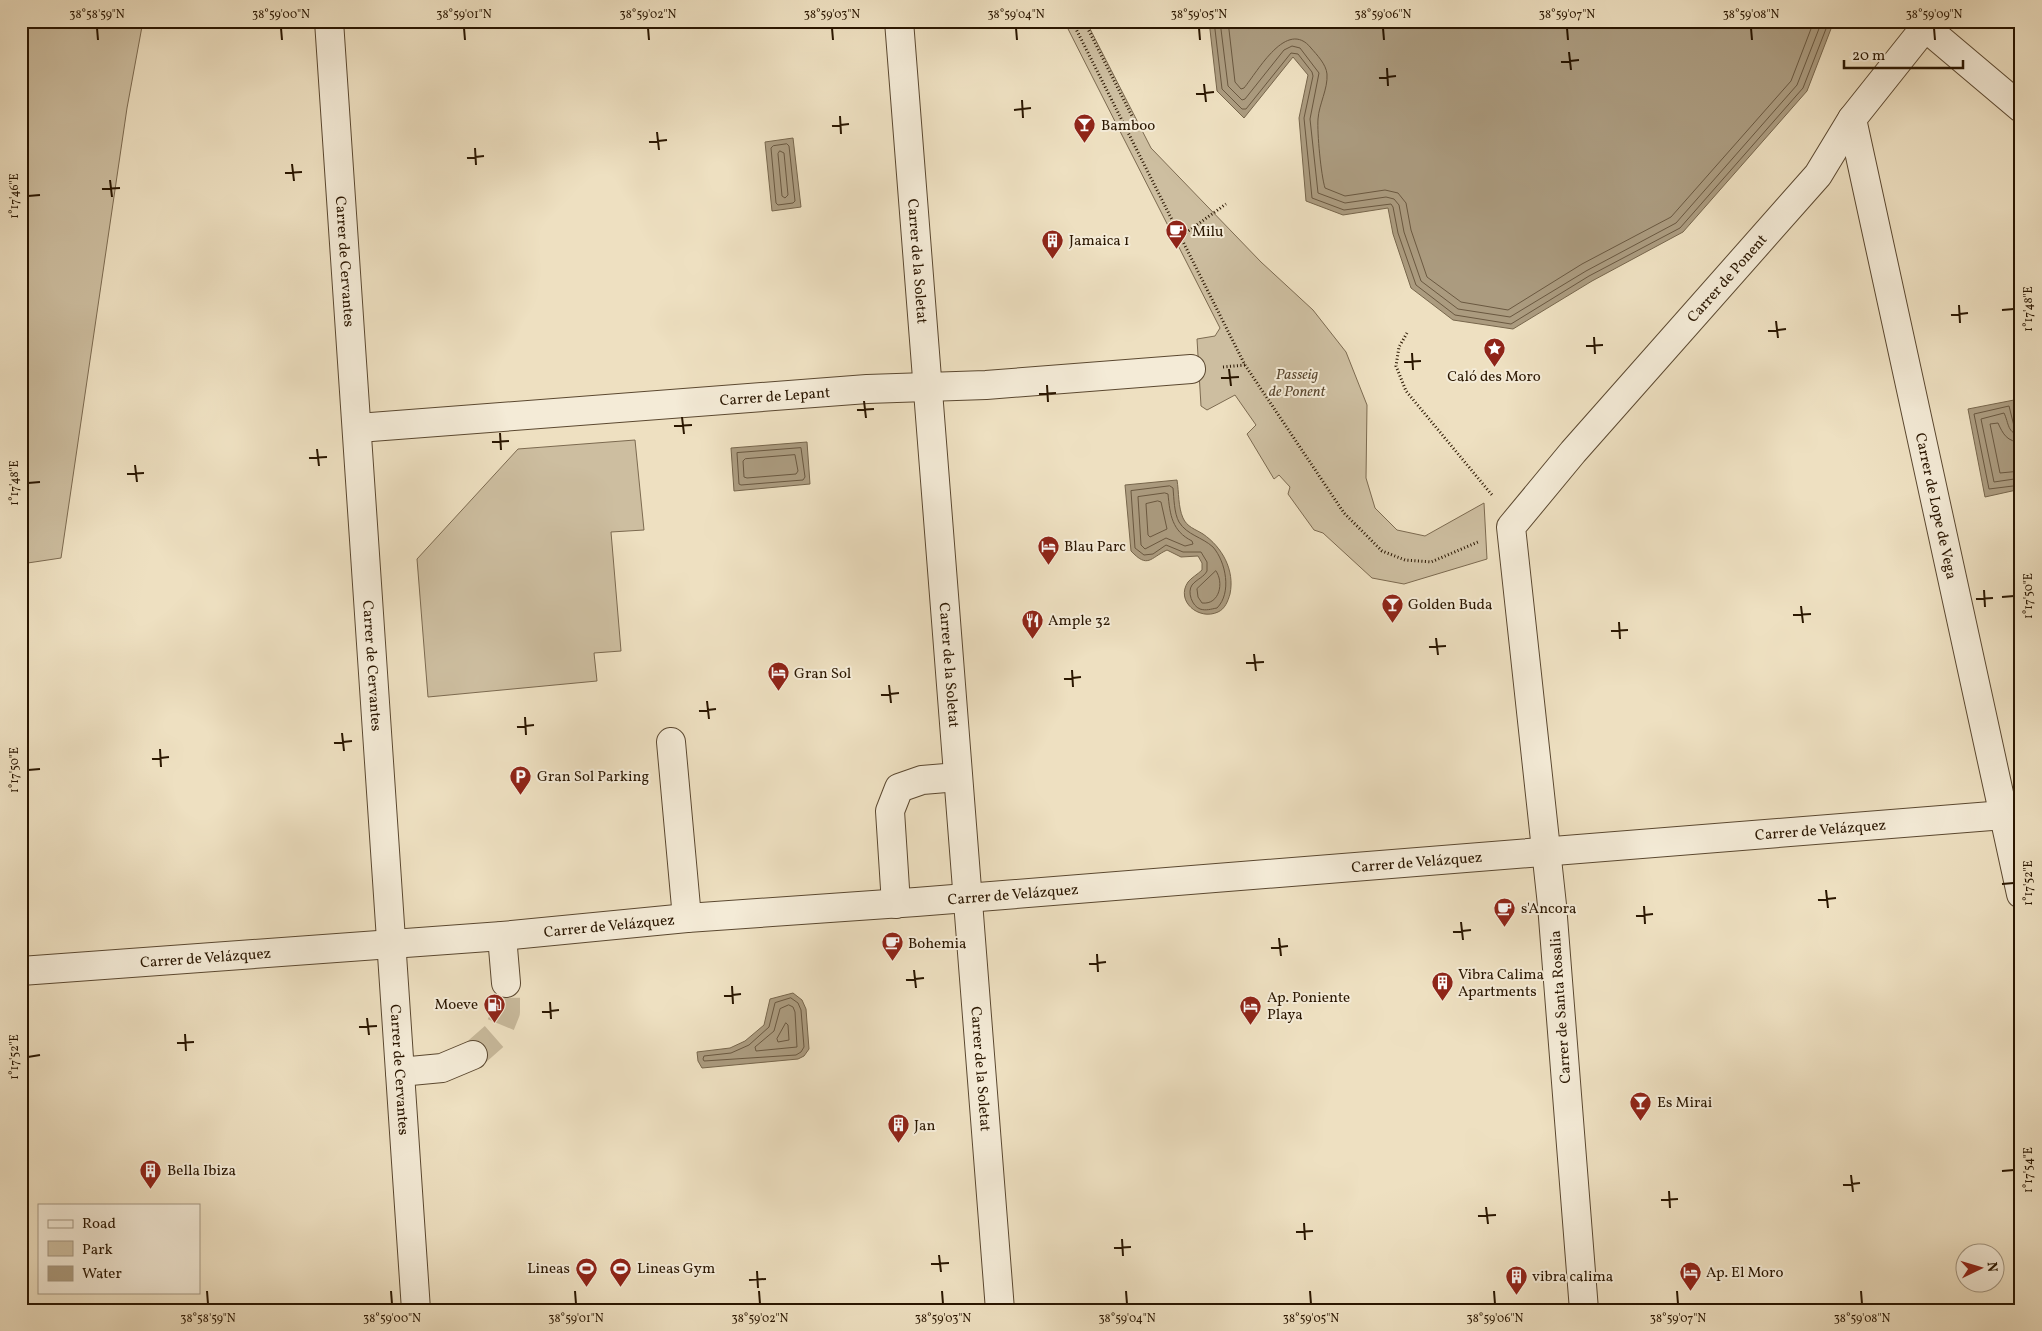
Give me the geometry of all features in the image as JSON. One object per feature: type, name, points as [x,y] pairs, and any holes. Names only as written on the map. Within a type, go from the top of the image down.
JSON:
[{"type":"street","name":"Carrer de Cervantes","points":[[329,21],[358,428],[416,1310]]},
{"type":"street","name":"Carrer de la Soletat","points":[[899,21],[1000,1310]]},
{"type":"street","points":[[1928,24],[2021,108]]},
{"type":"street","name":"Carrer de Ponent","points":[[1512,527],[1573,452],[1818,175],[1852,119],[1928,24]]},
{"type":"street","name":"Carrer de Lope de Vega","points":[[1852,119],[2021,894]]},
{"type":"street","name":"Carrer de Lepant","points":[[358,428],[867,389],[986,385],[1191,369]]},
{"type":"street","name":"Carrer de Santa Rosalia","points":[[1512,527],[1552,905],[1584,1310]]},
{"type":"street","points":[[671,742],[687,918]]},
{"type":"street","points":[[896,904],[890,811],[899,788],[922,780],[958,777]]},
{"type":"street","name":"Carrer de Velázquez","points":[[21,971],[392,945],[687,918],[896,904],[1949,820],[2004,814]]},
{"type":"street","points":[[502,936],[506,983]]},
{"type":"street","points":[[400,1072],[442,1068],[473,1055]]},
{"type":"path","points":[[1072,21],[1245,365],[1344,514],[1382,551],[1404,560],[1431,562],[1512,527]]},
{"type":"path","points":[[1084,21],[1136,124]]},
{"type":"path","points":[[1180,237],[1226,204]]},
{"type":"path","points":[[1407,333],[1399,347],[1396,366],[1406,391],[1492,495]]},
{"type":"green space","points":[[21,21],[143,21],[127,108],[61,558],[21,564]]},
{"type":"green space","name":"Passeig de Ponent","points":[[1064,21],[1086,21],[1151,148],[1261,262],[1313,310],[1346,352],[1367,405],[1366,478],[1375,508],[1397,530],[1425,536],[1484,503],[1487,559],[1404,584],[1372,578],[1323,533],[1314,530],[1288,494],[1290,487],[1279,475],[1274,479],[1247,434],[1256,425],[1235,395],[1207,410],[1201,406],[1197,339],[1215,336],[1220,328]]},
{"type":"green space","points":[[635,440],[644,530],[611,532],[621,651],[594,653],[597,681],[428,697],[417,559],[518,449]]},
{"type":"water","points":[[1209,21],[1834,21],[1807,91],[1683,232],[1592,281],[1513,329],[1453,320],[1411,288],[1393,234],[1388,208],[1343,215],[1306,201],[1299,118],[1308,75],[1293,57],[1244,118],[1217,91]]},
{"type":"water","points":[[793,138],[801,207],[772,211],[765,142]]},
{"type":"water","points":[[2014,400],[2021,435],[2021,489],[1985,497],[1968,409]]},
{"type":"water","points":[[807,442],[810,484],[734,491],[731,448]]},
{"type":"water","points":[[1177,480],[1180,509],[1185,521],[1189,526],[1203,534],[1216,545],[1229,568],[1231,576],[1230,594],[1223,609],[1211,614],[1203,614],[1191,608],[1185,596],[1188,582],[1202,570],[1202,563],[1198,556],[1181,557],[1167,550],[1153,559],[1145,561],[1141,560],[1131,551],[1125,485]]},
{"type":"water","points":[[793,993],[802,1000],[806,1009],[809,1049],[804,1056],[798,1059],[702,1068],[698,1061],[697,1052],[730,1048],[745,1041],[764,1025],[770,999]]},
{"type":"tunnel","points":[[473,1055],[497,1034],[506,1012],[506,983]]},
{"type":"place","name":"Bamboo","points":[[1085,144]]},
{"type":"place","name":"Milu","points":[[1176,250]]},
{"type":"place","name":"Jamaica 1","points":[[1053,259]]},
{"type":"place","name":"Caló des Moro","points":[[1494,367]]},
{"type":"place","name":"Blau Parc","points":[[1048,565]]},
{"type":"place","name":"Golden Buda","points":[[1392,623]]},
{"type":"place","name":"Ample 32","points":[[1032,639]]},
{"type":"place","name":"Gran Sol","points":[[778,692]]},
{"type":"place","name":"Gran Sol Parking","points":[[521,795]]},
{"type":"place","name":"s'Ancora","points":[[1505,927]]},
{"type":"place","name":"Bohemia","points":[[892,962]]},
{"type":"place","name":"Vibra Calima Apartments","points":[[1442,1002]]},
{"type":"place","name":"Moeve","points":[[494,1023]]},
{"type":"place","name":"Ap. Poniente Playa","points":[[1251,1025]]},
{"type":"place","name":"Es Mirai","points":[[1641,1121]]},
{"type":"place","name":"Jan","points":[[898,1144]]},
{"type":"place","name":"Bella Ibiza","points":[[151,1189]]},
{"type":"place","name":"Lineas","points":[[586,1287]]},
{"type":"place","name":"Lineas Gym","points":[[621,1287]]},
{"type":"place","name":"Ap. El Moro","points":[[1690,1291]]},
{"type":"place","name":"vibra calima","points":[[1516,1295]]}]
